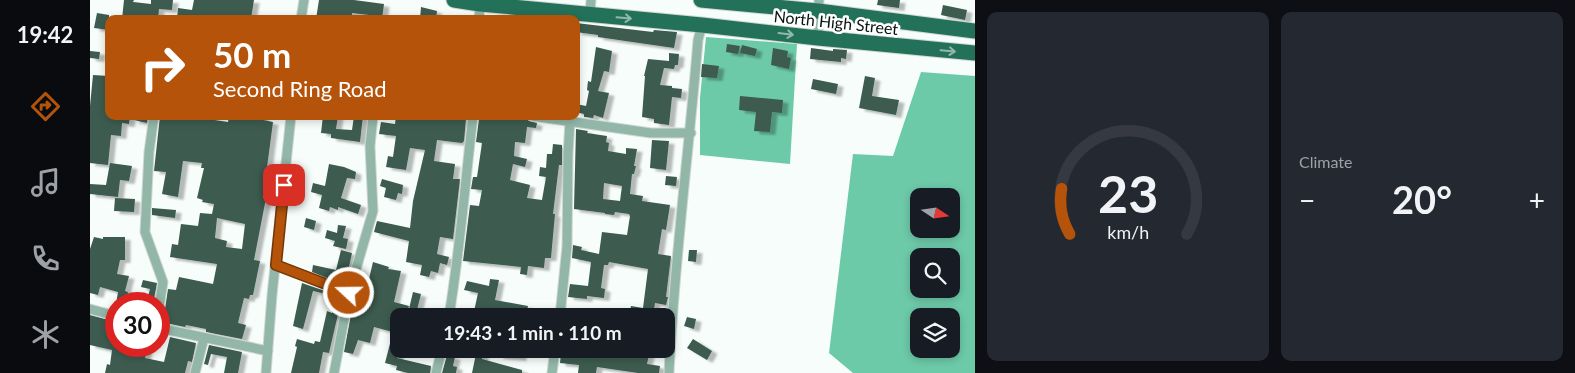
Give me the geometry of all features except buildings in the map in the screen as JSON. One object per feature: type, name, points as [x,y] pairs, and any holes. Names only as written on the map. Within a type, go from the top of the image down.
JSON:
[{"type":"highway","name":"North High Street","points":[[454,0],[479,11],[590,7],[702,25],[975,53]]},
{"type":"highway","name":"North High Street","points":[[701,0],[818,6],[975,31]]},
{"type":"street","points":[[302,15],[304,0]]},
{"type":"street","points":[[818,6],[818,38]]},
{"type":"street","points":[[669,373],[672,312],[691,133],[698,40],[702,25]]},
{"type":"street","points":[[153,120],[149,152],[146,232],[163,282],[161,292]]},
{"type":"street","points":[[266,373],[272,295],[291,120]]},
{"type":"street","points":[[334,373],[349,293],[372,211],[370,146],[373,120]]},
{"type":"street","points":[[450,308],[460,246],[464,189],[473,120]]},
{"type":"street","points":[[562,120],[651,132],[691,133]]},
{"type":"street","points":[[561,308],[567,246],[570,121]]},
{"type":"street","points":[[276,265],[349,293]]},
{"type":"street","points":[[90,309],[105,313]]},
{"type":"street","points":[[170,330],[268,351]]},
{"type":"street","points":[[195,373],[204,338]]},
{"type":"street","points":[[436,373],[440,358]]},
{"type":"street","points":[[552,373],[554,358]]},
{"type":"green space","points":[[706,37],[797,44],[790,164],[700,155],[700,98]]},
{"type":"green space","points":[[921,72],[975,76],[975,373],[853,373],[829,353],[853,154],[893,156]]},
{"type":"route","points":[[284,185],[276,265],[349,293]]}]
